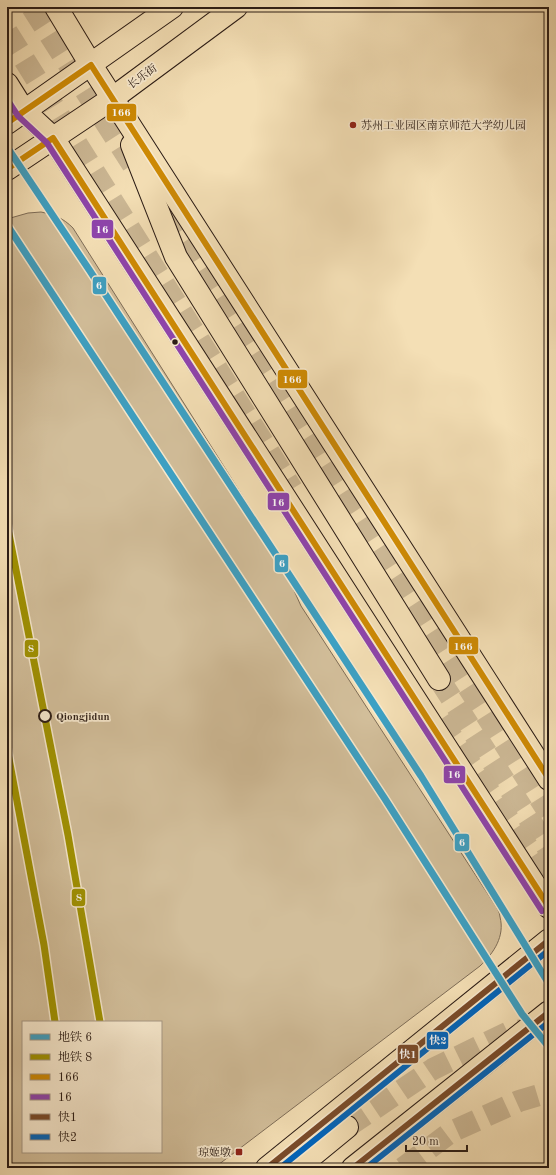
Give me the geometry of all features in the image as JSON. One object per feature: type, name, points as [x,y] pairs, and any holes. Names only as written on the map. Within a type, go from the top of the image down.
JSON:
[{"type":"main road","points":[[56,7],[91,65],[549,779]]},
{"type":"main road","points":[[16,117],[172,7]]},
{"type":"main road","name":"长乐街","points":[[7,169],[113,98],[236,7]]},
{"type":"main road","points":[[7,84],[16,117],[53,138],[549,907]]},
{"type":"main road","points":[[113,98],[176,257],[439,679]]},
{"type":"main road","points":[[267,1168],[549,940]]},
{"type":"main road","points":[[353,1168],[549,1012]]},
{"type":"main road","points":[[297,1168],[346,1127]]},
{"type":"shaded area","points":[[41,212],[62,219],[73,228],[273,544],[301,606],[496,906],[500,915],[500,937],[490,956],[480,966],[214,1168],[7,1168],[7,219],[28,213]]},
{"type":"tunnel","points":[[32,7],[138,173]]},
{"type":"tunnel","points":[[7,32],[292,489]]},
{"type":"tunnel","points":[[165,215],[549,813]]},
{"type":"tunnel","points":[[439,679],[549,850]]},
{"type":"tunnel","points":[[440,720],[549,878]]},
{"type":"tunnel","points":[[347,1127],[433,1069],[509,1032],[530,1029]]},
{"type":"tunnel","points":[[403,1168],[451,1132],[519,1101],[549,1092]]},
{"type":"metro line","name":"6","points":[[7,147],[421,776],[549,984]]},
{"type":"metro line","name":"6","points":[[7,225],[385,799],[522,1014],[549,1047]]},
{"type":"metro line","name":"8","points":[[7,524],[68,835],[100,1021]]},
{"type":"metro line","name":"8","points":[[7,748],[44,945],[55,1021]]},
{"type":"transit line","name":"166","points":[[7,123],[91,65],[549,779]]},
{"type":"transit line","name":"16","points":[[7,99],[18,116],[47,143],[542,911]]},
{"type":"transit line","name":"166","points":[[7,169],[53,138],[549,907]]},
{"type":"transit line","name":"快1","points":[[267,1168],[549,940]]},
{"type":"transit line","name":"快2","points":[[280,1168],[549,950]]},
{"type":"transit line","name":"快1","points":[[353,1168],[549,1012]]},
{"type":"transit line","name":"快2","points":[[366,1168],[549,1022]]},
{"type":"place","name":"苏州工业园区南京师范大学幼儿园","points":[[353,125]]},
{"type":"place","name":"Qiongjidun","points":[[45,716]]},
{"type":"place","name":"琼姬墩","points":[[239,1152]]}]
